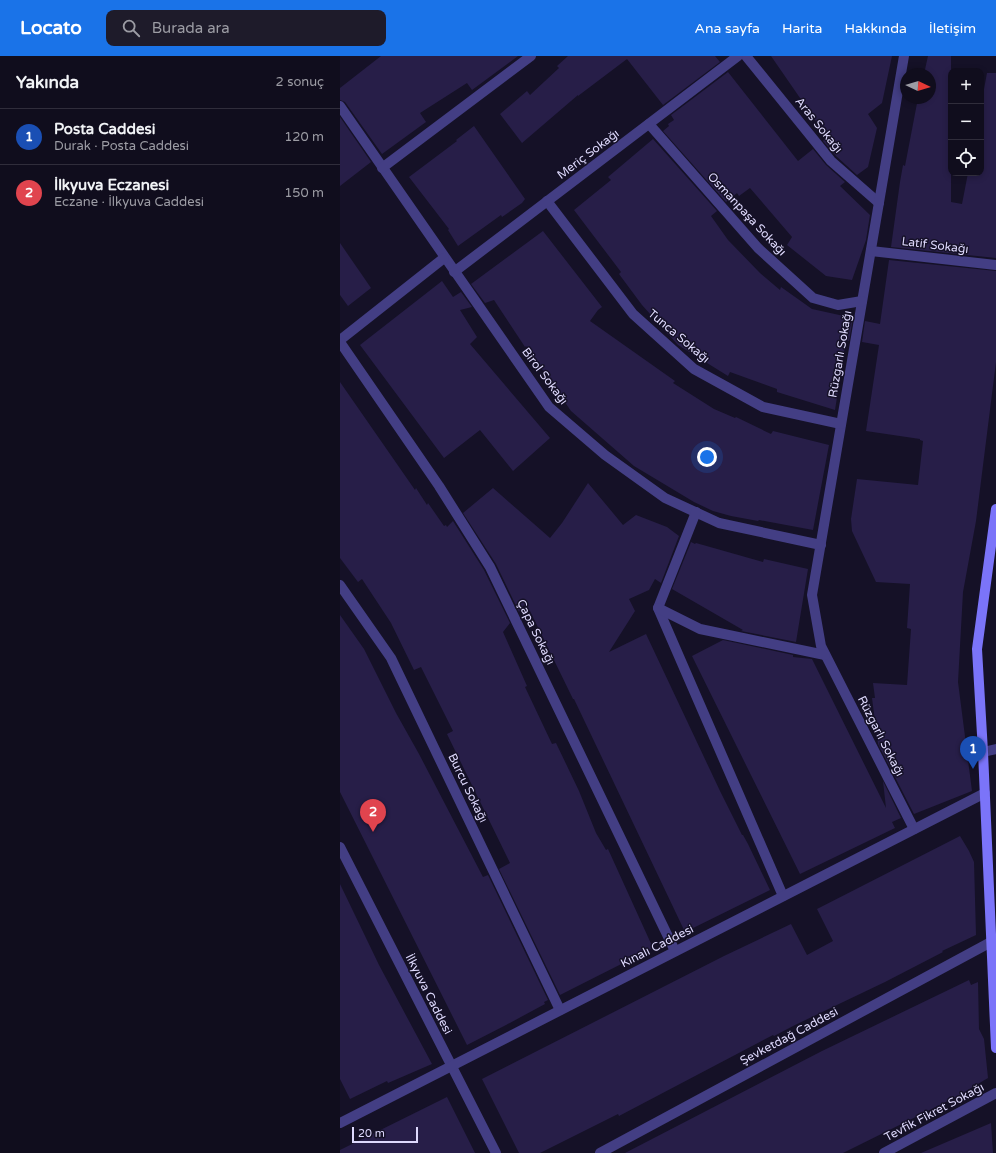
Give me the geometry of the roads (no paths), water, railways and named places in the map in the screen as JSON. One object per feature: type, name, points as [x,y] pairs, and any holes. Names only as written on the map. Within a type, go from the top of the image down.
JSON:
[{"type":"main road","points":[[996,509],[977,649],[996,1048]]},
{"type":"street","points":[[382,168],[531,56]]},
{"type":"street","name":"Meriç Sokağı","points":[[454,272],[738,56]]},
{"type":"street","name":"Aras Sokağı","points":[[746,56],[831,161],[879,203]]},
{"type":"street","name":"Rüzgarlı Sokağı","points":[[904,56],[812,595],[821,646],[914,829]]},
{"type":"street","name":"Birol Sokağı","points":[[340,106],[444,258],[549,407],[605,455],[665,498],[719,523],[821,545]]},
{"type":"street","name":"Osmanpaşa Sokağı","points":[[649,124],[758,248],[813,298],[838,305],[862,301]]},
{"type":"street","name":"Tunca Sokağı","points":[[547,201],[633,314],[694,369],[763,407],[841,424]]},
{"type":"street","name":"Latif Sokağı","points":[[871,251],[996,265]]},
{"type":"street","points":[[340,341],[444,258]]},
{"type":"street","name":"Çapa Sokağı","points":[[340,341],[439,486],[490,567],[675,951]]},
{"type":"street","points":[[696,512],[658,608],[783,896]]},
{"type":"street","name":"Burcu Sokağı","points":[[340,585],[392,658],[560,1010]]},
{"type":"street","points":[[658,608],[700,629],[825,655]]},
{"type":"street","points":[[983,752],[996,749]]},
{"type":"street","name":"Kınalı Caddesi","points":[[340,1123],[985,793]]},
{"type":"street","name":"İlkyuva Caddesi","points":[[340,847],[496,1153]]},
{"type":"street","name":"Şevketdağ Caddesi","points":[[600,1153],[991,942]]},
{"type":"street","name":"Tevfik Fikret Sokağı","points":[[884,1153],[996,1093]]},
{"type":"place","name":"Posta Caddesi","points":[[973,769]]},
{"type":"place","name":"İlkyuva Eczanesi","points":[[373,832]]}]
